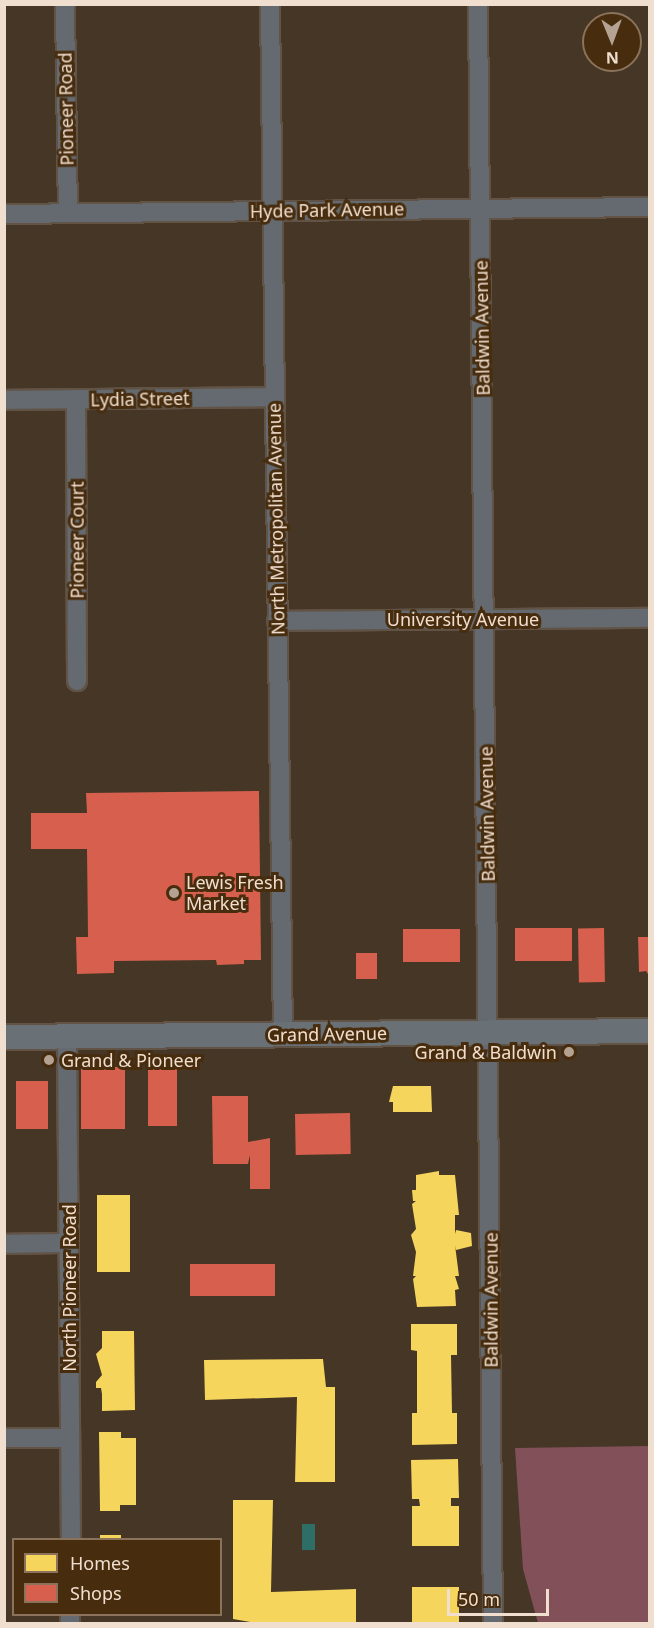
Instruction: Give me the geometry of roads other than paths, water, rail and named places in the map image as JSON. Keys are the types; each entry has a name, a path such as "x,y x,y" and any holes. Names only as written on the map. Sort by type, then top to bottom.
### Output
{"main road":[{"name":"Grand Avenue","path":"4,1037 650,1030"}],"street":[{"name":"Pioneer Road","path":"64,4 68,213"},
{"name":"North Metropolitan Avenue","path":"270,4 283,1034"},
{"name":"Baldwin Avenue","path":"478,4 490,1032 493,1623"},
{"name":"Hyde Park Avenue","path":"4,214 650,207"},
{"name":"Lydia Street","path":"4,400 275,397"},
{"name":"Pioneer Court","path":"76,399 77,681"},
{"name":"University Avenue","path":"277,621 650,618"},
{"name":"North Pioneer Road","path":"67,1036 71,1538"},
{"path":"4,1244 69,1243"},
{"path":"4,1438 70,1438"}],"water":[{"path":"302,1524 315,1524 315,1550 302,1550"}],"place":[{"name":"Lewis Fresh Market","path":"174,893"},
{"name":"Grand & Baldwin","path":"569,1052"},
{"name":"Grand & Pioneer","path":"49,1060"}]}
